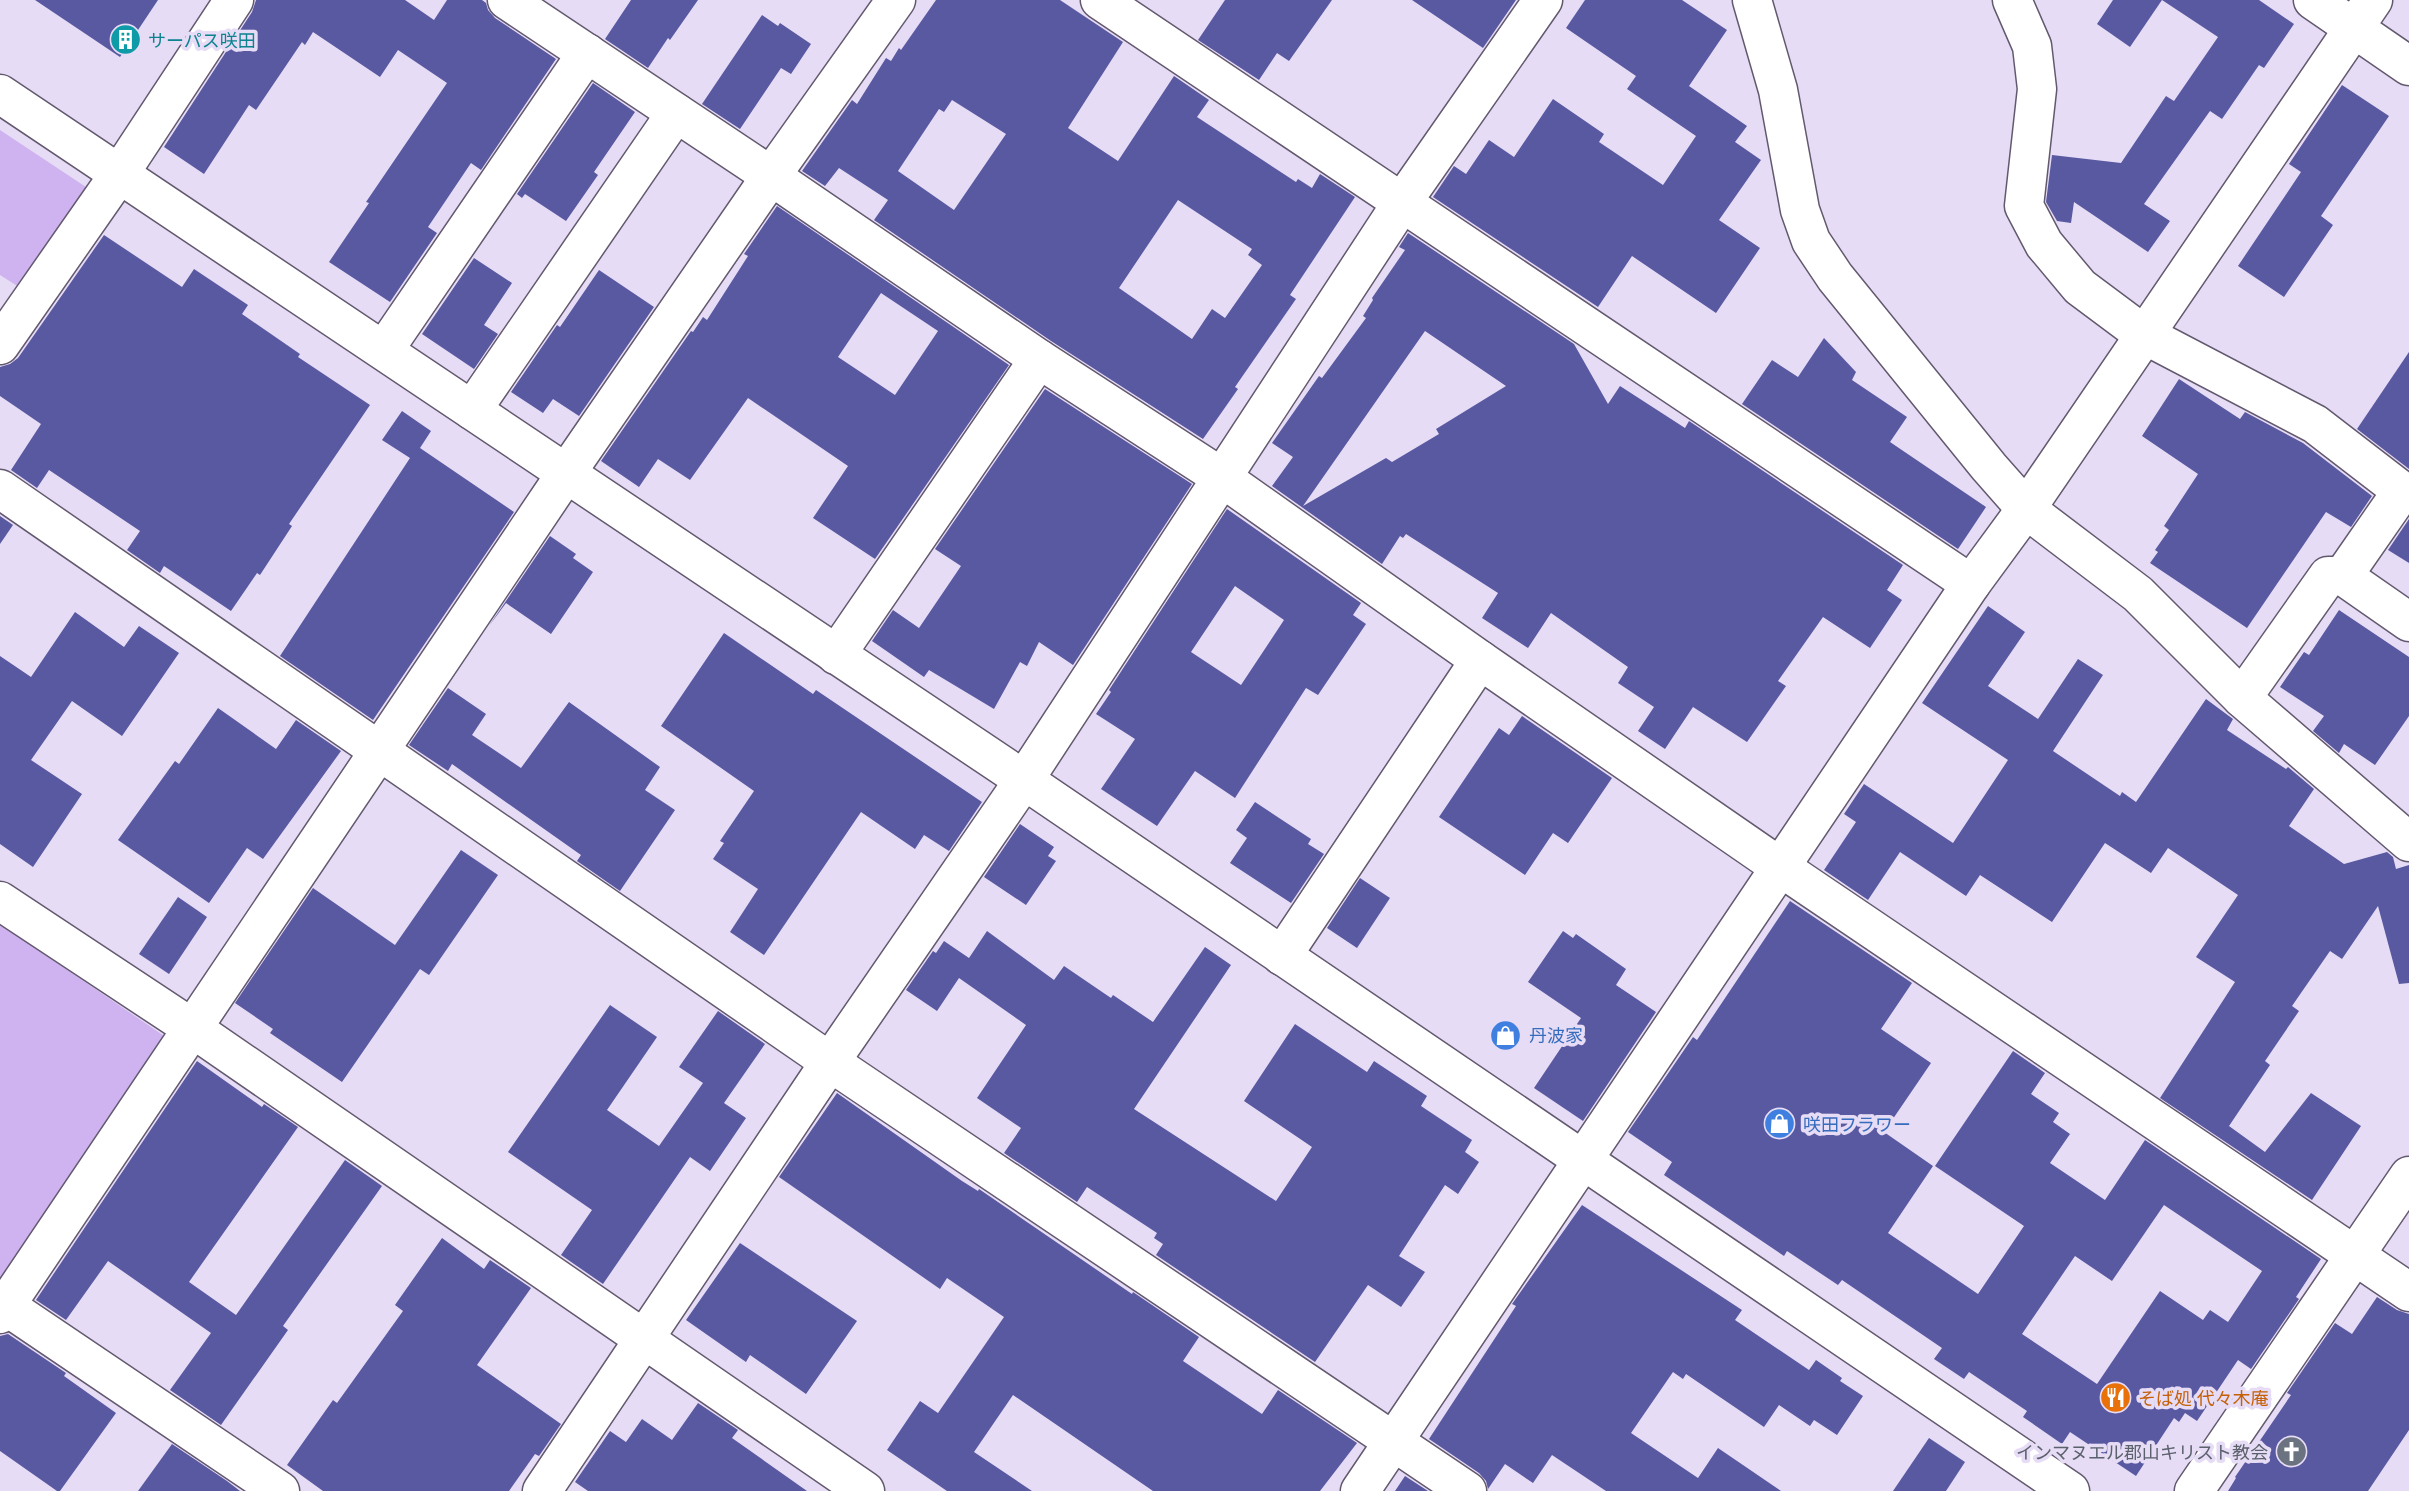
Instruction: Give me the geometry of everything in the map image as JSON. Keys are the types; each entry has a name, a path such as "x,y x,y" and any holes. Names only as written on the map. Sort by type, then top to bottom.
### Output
{"street":[{"path":"0,345 120,173 234,0"},
{"path":"506,0 1039,359 1221,477 1780,867 2409,1292"},
{"path":"280,1491 3,1310 567,472 896,0"},
{"path":"1100,0 1971,584"},
{"path":"542,1491 830,1062 1024,780 1402,201 1543,0"},
{"path":"1752,0 1778,90 1800,210 1811,241 1835,277 2026,509 2138,594 2242,698 2406,831"},
{"path":"2012,0 2032,46 2037,89 2024,206 2044,244 2080,287 2143,334 2315,424 2402,491 2343,576"},
{"path":"2313,0 2363,14 2409,65"},
{"path":"1360,1491 1971,584 2026,509 2363,14"},
{"path":"384,350 587,53"},
{"path":"0,94 1024,780 2070,1491"},
{"path":"472,410 676,113"},
{"path":"836,655 1039,359"},
{"path":"0,489 830,1062 1467,1491"},
{"path":"2242,698 2328,576 2343,576 2409,622"},
{"path":"1282,956 1480,660"},
{"path":"0,901 192,1028 865,1491"},
{"path":"2194,1491 2409,1175"}],"shaded area":[{"path":"0,130 89,189 22,289 0,275"},
{"path":"0,924 173,1042 0,1297"}],"building":[{"name":"サーパス咲田","path":"35,0 158,0 120,57"},
{"path":"256,0 405,0 434,20 447,0 482,0 495,18 556,59 481,170 471,163 428,227 437,233 390,302 329,262 369,203 366,202 447,83 398,50 380,77 313,32 305,45 302,42 256,110 249,105 204,174 164,147 252,12"},
{"path":"631,0 698,0 648,68 605,39"},
{"path":"936,0 1060,0 1123,42 1068,128 1118,161 1174,76 1209,100 1197,117 1296,182 1298,179 1312,188 1320,174 1355,197 1290,295 1296,299 1235,387 1238,389 1203,439 1051,341 874,220 888,200 839,168 825,186 802,171 852,100 857,104 886,58 891,61 899,48 901,50","holes":["952,100 1006,134 954,210 898,171 939,109 944,112","1178,200 1252,249 1248,255 1262,265 1225,318 1212,309 1192,339 1119,288"]},
{"path":"1225,0 1332,0 1289,61 1277,53 1259,80 1198,40"},
{"path":"1412,0 1516,0 1483,48"},
{"path":"1585,0 1682,0 1727,30 1689,86 1747,126 1735,142 1761,160 1719,220 1760,248 1716,313 1632,256 1598,307 1433,197 1454,166 1466,174 1489,140 1514,157 1553,99 1604,134 1599,142 1663,185 1696,136 1627,89 1636,76 1566,28"},
{"path":"2113,0 2162,0 2130,47 2097,24"},
{"path":"2162,0 2259,0 2294,24 2264,68 2259,65 2222,119 2210,111 2144,204 2170,221 2148,252 2074,202 2071,223 2057,221 2046,202 2052,155 2121,163 2166,96 2174,101 2218,37"},
{"path":"762,15 778,26 780,23 811,44 791,74 781,68 740,129 702,104"},
{"path":"593,83 635,112 594,172 598,175 566,221 525,194 522,198 517,194"},
{"path":"2342,85 2389,116 2321,216 2333,225 2284,297 2238,266 2301,172 2289,164"},
{"path":"777,206 1009,365 875,559 813,518 848,466 748,398 690,480 658,459 639,487 601,461 691,331 693,332 703,317 707,320 748,256 744,254","holes":["881,293 938,331 895,395 838,357"]},
{"path":"1408,233 1574,344 1608,404 1620,386 1685,428 1689,421 1903,565 1887,590 1902,600 1870,648 1823,617 1778,681 1786,686 1747,742 1693,707 1665,749 1638,731 1654,707 1618,683 1628,667 1551,613 1528,648 1482,618 1498,593 1406,534 1403,538 1400,536 1382,564 1272,486 1293,457 1272,443 1319,376 1322,378 1366,318 1363,316 1372,298 1405,250 1399,247","holes":["1425,331 1506,386 1436,429 1439,434 1392,462 1386,458 1303,506"]},
{"path":"104,235 182,287 194,269 248,305 242,314 300,354 298,357 370,405 289,524 292,526 260,575 257,573 231,611 164,566 160,573 127,550 140,531 49,470 37,488 11,470 41,424 0,396 0,367 18,358"},
{"path":"474,258 512,283 484,325 498,334 474,369 422,334"},
{"path":"599,270 654,307 579,416 553,399 543,413 511,392"},
{"path":"1824,338 1856,372 1852,380 1907,417 1890,442 1986,507 1958,549 1742,404 1772,360 1798,377"},
{"path":"2409,352 2409,469 2357,429"},
{"path":"2179,379 2240,419 2245,412 2303,443 2372,496 2351,527 2326,512 2247,628 2150,563 2158,552 2155,550 2169,530 2164,526 2198,474 2142,436"},
{"path":"1045,389 1192,484 1073,665 1039,642 1027,666 1020,662 994,709 929,670 924,677 872,641 893,610 919,628 961,566 935,549"},
{"path":"402,411 431,431 420,448 514,512 373,720 280,656 410,458 382,440"},
{"path":"1227,509 1361,603 1353,615 1366,624 1318,695 1306,688 1235,798 1195,771 1157,826 1101,789 1135,739 1096,714 1111,692 1109,690","holes":["1235,586 1284,620 1241,685 1191,652"]},
{"path":"0,516 13,525 0,544"},
{"path":"2409,519 2409,563 2388,550"},
{"path":"550,536 576,554 573,558 593,572 551,634 506,603 489,626"},
{"path":"1988,606 2025,632 1988,686 2038,719 2078,659 2103,675 2053,751 2120,796 2122,792 2136,802 2206,699 2233,719 2227,730 2286,769 2288,767 2314,789 2289,826 2344,864 2387,852 2393,857 2396,869 2409,865 2409,983 2399,984 2378,906 2342,959 2330,951 2292,1006 2299,1011 2265,1061 2270,1065 2229,1126 2265,1152 2311,1093 2361,1126 2312,1200 2160,1098 2235,982 2196,957 2238,895 2168,848 2151,873 2105,843 2052,922 1980,875 1966,896 1900,852 1868,900 1824,870 1856,822 1844,814 1864,784 1953,843 2008,760 1922,703"},
{"path":"2339,610 2409,657 2409,716 2375,765 2344,744 2339,753 2313,731 2324,716 2280,687 2304,652 2309,655"},
{"path":"75,612 124,647 139,626 179,653 122,736 72,701 31,760 82,794 33,867 0,844 0,656 31,677"},
{"path":"724,633 813,694 816,690 982,802 949,851 924,835 915,849 861,812 764,955 730,932 758,889 713,859 724,843 720,841 754,791 661,726"},
{"path":"448,688 486,714 472,735 521,768 569,702 660,767 645,790 675,810 620,891 577,861 581,855 452,764 448,771 409,745"},
{"path":"218,708 276,749 296,720 341,751 263,859 247,848 209,903 118,840 175,761 179,764"},
{"path":"1522,716 1612,778 1568,843 1553,833 1525,875 1439,817 1499,728 1509,735"},
{"path":"1255,802 1311,839 1308,844 1324,854 1291,903 1230,863 1247,838 1236,830"},
{"path":"1020,824 1054,847 1048,856 1056,861 1026,905 984,877"},
{"path":"461,850 498,875 429,975 420,969 342,1082 270,1033 273,1029 235,1003 313,888 395,945"},
{"path":"1360,878 1390,898 1357,948 1327,928"},
{"path":"178,897 207,917 169,974 139,954"},
{"path":"1790,901 1912,983 1881,1029 1931,1063 1884,1132 1933,1166 1888,1233 1978,1294 2024,1226 1935,1166 2013,1051 2045,1073 2031,1094 2059,1113 2053,1122 2070,1134 2050,1163 2105,1200 2145,1140 2321,1259 2296,1297 2299,1299 2251,1369 2238,1360 2197,1421 2185,1413 2179,1422 2174,1418 2136,1476 2070,1432 2062,1444 2023,1417 2027,1411 1969,1372 1964,1379 1934,1359 1942,1348 1842,1280 1838,1285 1787,1251 1784,1256 1664,1175 1672,1162 1628,1132 1693,1037 1697,1040","holes":["2164,1205 2262,1271 2228,1322 2210,1310 2203,1320 2160,1291 2097,1384 2022,1334 2075,1256 2112,1281"]},
{"path":"987,931 1054,980 1064,966 1153,1022 1205,947 1231,965 1134,1109 1276,1201 1312,1147 1244,1101 1295,1024 1367,1072 1374,1061 1427,1096 1421,1106 1472,1140 1465,1152 1479,1162 1458,1194 1445,1185 1399,1256 1425,1272 1401,1307 1368,1285 1315,1362 1156,1255 1163,1244 1154,1238 1157,1233 1087,1187 1077,1202 1004,1153 1021,1128 977,1098 1026,1025 959,978 937,1011 906,990 933,951 936,953 944,941 969,958"},
{"path":"1563,931 1573,938 1576,934 1626,969 1616,985 1656,1012 1583,1121 1534,1088 1581,1018 1528,982"},
{"path":"610,1005 657,1037 607,1110 659,1146 703,1083 679,1067 718,1011 765,1044 724,1103 746,1118 710,1171 690,1157 603,1284 561,1255 592,1210 508,1152"},
{"path":"197,1061 262,1107 264,1104 298,1127 189,1282 236,1315 345,1160 382,1186 283,1326 288,1330 221,1425 170,1390 211,1333 108,1261 66,1320 36,1300"},
{"path":"837,1093 962,1181 978,1191 979,1189 1199,1337 1183,1361 1262,1414 1278,1390 1357,1443 1320,1491 1153,1491 1013,1395 974,1452 1032,1491 947,1491 887,1450 920,1401 938,1413 1004,1317 947,1278 940,1289 779,1177"},
{"path":"1582,1205 1742,1310 1735,1320 1809,1370 1816,1360 1863,1396 1837,1435 1814,1420 1810,1426 1779,1405 1764,1427 1686,1374 1683,1379 1673,1372 1631,1433 1698,1478 1718,1448 1781,1491 1606,1491 1552,1455 1533,1483 1505,1464 1488,1489 1486,1481 1479,1473 1429,1439 1516,1306 1512,1304"},
{"path":"442,1238 484,1269 490,1260 531,1288 477,1365 561,1424 539,1456 535,1454 509,1491 323,1491 287,1465 333,1400 337,1403 403,1311 395,1305"},
{"path":"740,1243 857,1321 806,1394 750,1355 746,1362 686,1320"},
{"path":"2377,1297 2409,1314 2409,1430 2368,1491 2228,1491 2291,1395 2287,1393 2335,1323 2352,1334"},
{"path":"8,1334 66,1373 64,1376 116,1413 60,1491 0,1451 0,1336"},
{"path":"698,1403 738,1430 732,1438 807,1491 588,1491 575,1482 610,1431 626,1442 642,1419 672,1440"},
{"path":"1929,1438 1965,1462 1946,1491 1893,1491"},
{"path":"172,1444 227,1481 240,1491 138,1491"},
{"path":"1405,1476 1428,1491 1395,1491"}],"place":[{"name":"サーパス咲田","path":"125,40"},
{"name":"丹波家","path":"1506,1035"},
{"name":"咲田フラワー","path":"1780,1124"},
{"name":"そば処 代々木庵","path":"2115,1398"},
{"name":"インマヌエル郡山キリスト教会","path":"2291,1452"}]}
